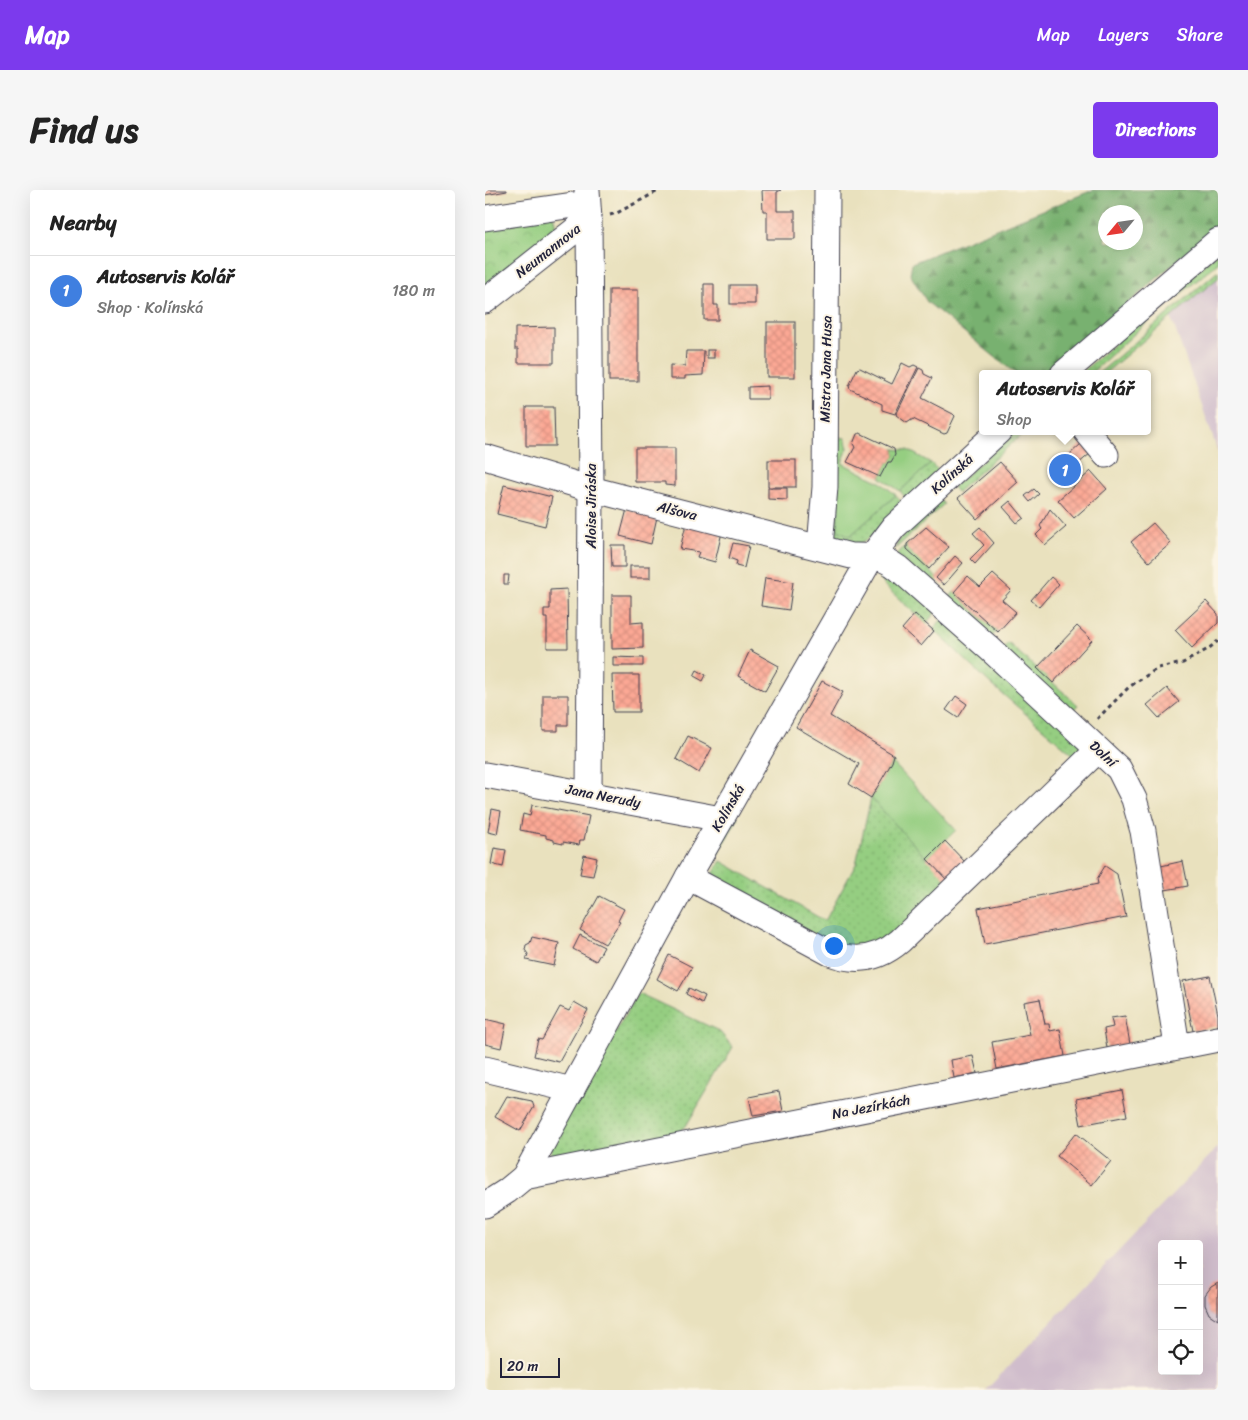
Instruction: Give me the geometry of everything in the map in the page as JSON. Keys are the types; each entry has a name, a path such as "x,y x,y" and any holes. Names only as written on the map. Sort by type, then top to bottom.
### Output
{"street":[{"name":"Mistra Jana Husa","path":"820,547 825,487 827,190"},
{"path":"485,218 588,204"},
{"name":"Neumannova","path":"485,301 588,204"},
{"name":"Aloise Jiráska","path":"588,204 591,489 589,793"},
{"path":"1068,370 1218,241"},
{"name":"Kolínská","path":"485,1205 524,1177 689,877 872,556 894,527 995,435"},
{"path":"1089,435 1106,455"},
{"name":"Alšova","path":"485,457 591,489 851,556 872,556"},
{"name":"Dolní","path":"872,556 883,558 898,568 991,650 1119,769 1134,799 1143,831 1177,1046"},
{"path":"689,877 830,953 848,958 880,955 900,941 1090,742"},
{"name":"Jana Nerudy","path":"485,775 589,793 721,820"},
{"name":"Na Jezírkách","path":"524,1177 1218,1038"},
{"path":"485,1069 571,1090"}],"path":[{"path":"588,204 617,213 660,190"},
{"path":"1090,742 1129,687 1158,668 1183,663 1218,641"}],"shaded area":[{"path":"1218,277 1218,452 1171,317"},
{"path":"1218,1147 1218,1390 986,1390"}],"green space":[{"path":"1093,190 1218,190 1218,225 1052,370 1011,370 927,302 910,274 912,263"},
{"path":"552,214 555,225 553,236 485,288 485,224"},
{"path":"1218,252 1218,263 1154,316 1094,370 1085,370"},
{"path":"1218,271 1218,278 1109,370 1103,370"},
{"path":"838,432 839,455 850,536 896,495 901,502 879,530 863,542 855,545 845,545 833,539 833,433"},
{"path":"1012,435 1021,435 957,492 953,487"},
{"path":"838,437 845,438 848,448 842,463 880,482 896,495 850,536 838,530"},
{"path":"894,449 908,450 931,463 900,491 880,477 888,462 891,462 895,455"},
{"path":"931,463 939,471 907,499 900,491"},
{"path":"939,499 944,504 895,549 899,539"},
{"path":"907,544 907,549 938,580 931,587 896,555"},
{"path":"885,570 937,610 926,624 879,579"},
{"path":"954,592 997,631 988,641 946,602"},
{"path":"945,616 1085,743 1076,757 992,685 933,629"},
{"path":"1008,643 1078,705 1069,714 1000,652"},
{"path":"892,762 956,830 927,859 871,798"},
{"path":"871,798 948,880 901,934 845,952 715,881 713,874 721,861 825,921 856,864"},
{"path":"735,816 738,818 713,863 713,857"},
{"path":"638,993 719,1031 733,1047 686,1126 676,1137 563,1161 551,1155 551,1143"}],"building":[{"path":"485,190 507,190 507,191 485,195"},
{"path":"762,190 781,190 777,192 777,211 795,211 795,239 767,239 767,211 763,211"},
{"path":"704,284 714,284 714,305 718,305 718,320 704,320"},
{"path":"730,285 755,285 755,304 730,304"},
{"path":"609,290 638,290 638,381 609,381"},
{"path":"767,322 795,322 795,377 767,377"},
{"path":"554,327 554,363 518,363 518,349 515,349 515,328"},
{"path":"707,350 714,350 714,358 707,358"},
{"path":"686,351 704,351 703,375 685,376 685,379 670,379 670,365 685,366"},
{"path":"902,363 910,367 914,365 918,367 895,414 882,410 882,404 850,389 849,386 857,369 860,368 892,384"},
{"path":"919,368 923,370 924,374 932,378 922,398 955,416 947,433 944,434 913,419 907,423 896,415"},
{"path":"768,386 768,399 748,399 748,387"},
{"path":"526,407 554,407 555,446 526,446"},
{"path":"860,433 894,449 895,455 891,462 888,462 880,477 847,462 855,447 853,444 857,434"},
{"path":"1082,443 1091,453 1078,464 1069,455"},
{"path":"635,448 675,448 675,486 665,485 665,482 635,482"},
{"path":"768,460 796,460 796,487 768,487"},
{"path":"1000,462 1018,482 977,519 958,498"},
{"path":"1091,471 1107,489 1074,518 1058,500"},
{"path":"504,485 552,497 545,526 497,514"},
{"path":"768,488 787,488 787,500 768,499"},
{"path":"1034,489 1039,494 1030,502 1025,496"},
{"path":"1010,501 1024,518 1017,523 1003,507"},
{"path":"627,509 657,517 651,544 620,536"},
{"path":"1050,509 1066,527 1045,545 1036,535 1042,529 1040,526"},
{"path":"1153,523 1171,543 1149,562 1131,542"},
{"path":"686,524 722,532 715,562 697,557 699,552 680,549"},
{"path":"926,527 949,547 929,569 907,549 907,544"},
{"path":"980,527 994,543 975,564 970,559 984,545 973,533"},
{"path":"733,543 749,546 744,568 736,566 737,561 729,558"},
{"path":"611,545 625,545 625,567 612,567"},
{"path":"955,556 963,563 944,585 936,578"},
{"path":"630,566 650,566 650,578 630,578"},
{"path":"993,574 1011,590 1002,600 1016,612 998,632 954,592 968,576 980,587"},
{"path":"504,575 509,575 508,584 504,584"},
{"path":"1051,577 1059,584 1039,607 1031,600"},
{"path":"765,578 793,582 789,610 761,606"},
{"path":"567,589 568,648 547,648 547,618 544,618 544,609 550,609 550,590"},
{"path":"612,595 631,595 631,623 643,622 643,648 612,649"},
{"path":"1206,601 1218,614 1218,623 1192,648 1175,630"},
{"path":"915,614 934,631 921,646 902,629"},
{"path":"1077,626 1092,640 1053,683 1037,668"},
{"path":"750,650 779,666 765,691 738,676"},
{"path":"613,657 643,658 643,666 613,666"},
{"path":"697,670 706,675 703,681 694,676"},
{"path":"612,675 639,675 639,712 613,712"},
{"path":"822,681 843,692 830,716 894,755 892,762 871,798 849,784 859,764 796,727"},
{"path":"1167,688 1179,702 1159,718 1147,705"},
{"path":"543,695 568,695 568,725 558,725 558,731 543,731"},
{"path":"956,696 967,704 958,718 946,710"},
{"path":"688,736 712,748 699,773 676,759"},
{"path":"532,805 589,816 584,840 580,840 579,845 563,842 563,844 546,838 546,835 520,830 523,814 530,816"},
{"path":"492,809 501,811 497,834 488,832"},
{"path":"945,841 966,863 948,881 927,859"},
{"path":"494,848 506,850 503,867 491,864"},
{"path":"584,855 597,858 593,876 580,874"},
{"path":"1183,861 1188,886 1165,890 1161,866"},
{"path":"1105,866 1117,874 1126,917 985,944 978,908 1098,884 1097,879"},
{"path":"599,896 624,909 618,921 620,922 605,944 580,930"},
{"path":"580,935 604,947 596,961 573,949"},
{"path":"532,937 559,943 554,966 526,960 528,954 525,950 526,945 530,943"},
{"path":"669,955 692,967 678,991 657,979"},
{"path":"1210,976 1218,1015 1218,1026 1193,1031 1183,981"},
{"path":"689,988 705,996 702,1003 686,994"},
{"path":"1040,999 1045,1024 1049,1024 1050,1031 1060,1029 1065,1056 997,1069 992,1042 1030,1035 1024,1002"},
{"path":"574,1002 588,1010 559,1062 534,1056 538,1039 542,1040 560,1007 569,1011"},
{"path":"1125,1016 1130,1044 1107,1048 1104,1029 1113,1027 1111,1018"},
{"path":"485,1019 506,1024 501,1048 485,1044"},
{"path":"973,1056 977,1073 954,1078 951,1060"},
{"path":"1122,1090 1127,1116 1081,1125 1076,1099"},
{"path":"779,1091 783,1111 753,1116 749,1097"},
{"path":"507,1096 532,1101 534,1107 520,1131 495,1117"},
{"path":"1076,1133 1111,1161 1092,1185 1057,1156"},
{"path":"1218,1283 1218,1320 1209,1314 1205,1305 1205,1295 1211,1287"}],"place":[{"name":"Autoservis Kolář","path":"1065,470"}]}
